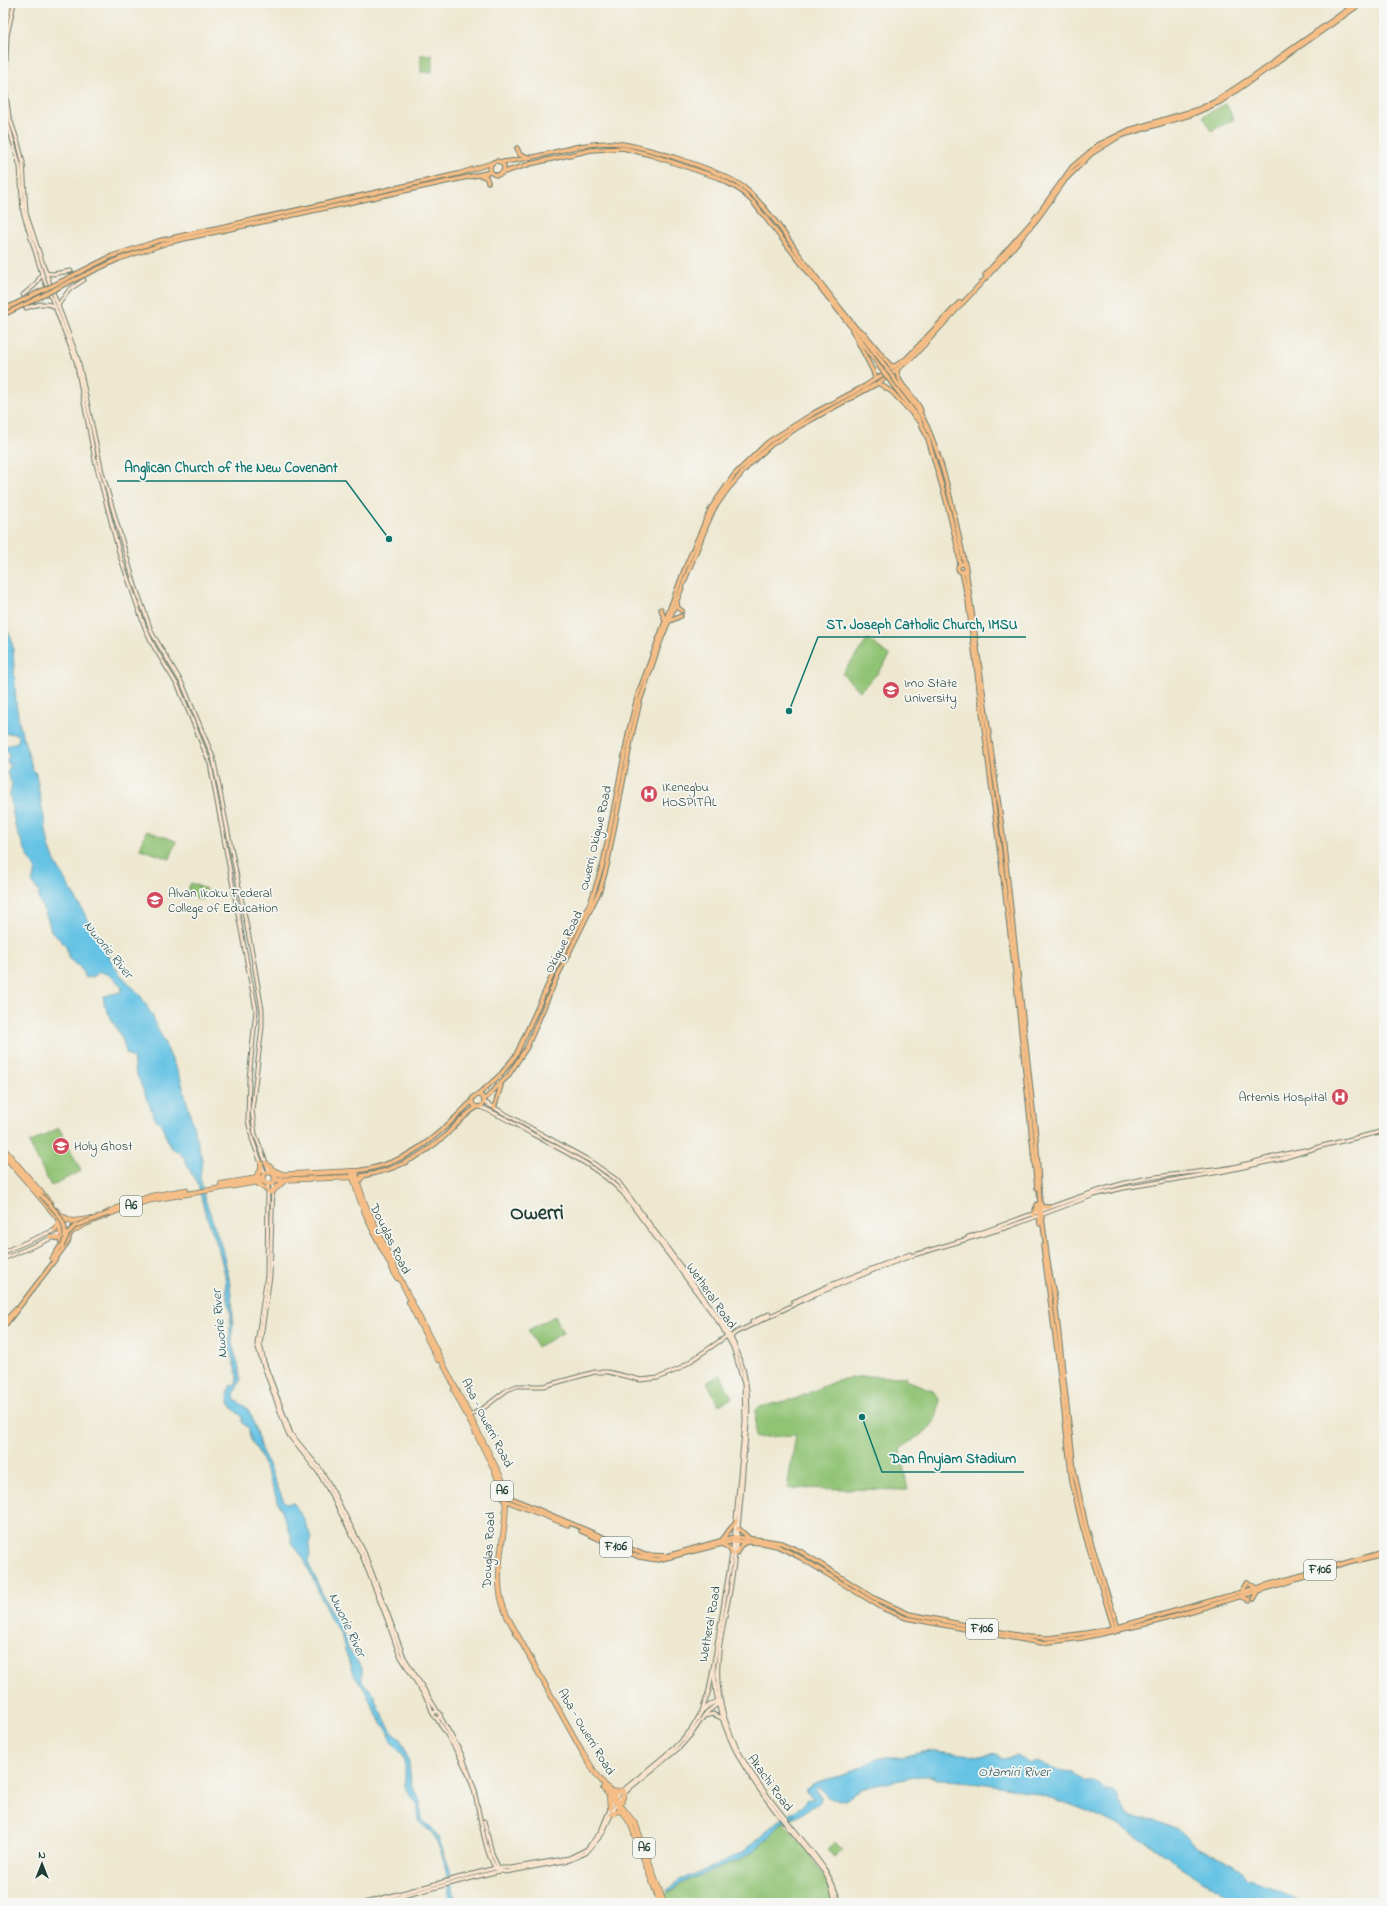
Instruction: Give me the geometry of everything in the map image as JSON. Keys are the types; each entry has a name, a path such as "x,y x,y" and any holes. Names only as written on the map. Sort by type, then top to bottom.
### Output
{"highway":[{"path":"3,1148 67,1220 61,1226"},
{"path":"3,1154 57,1218 60,1223 55,1230"},
{"path":"264,1163 285,1177 271,1192 255,1180 264,1163"},
{"name":"A6","path":"304,1177 354,1171 356,1183"},
{"path":"347,1178 356,1183 363,1176"},
{"name":"A6","path":"62,1234 72,1233 83,1225 138,1203 192,1191 269,1178 355,1177"},
{"name":"Douglas Road","path":"356,1183 365,1215 493,1464 499,1480 504,1498 497,1575 498,1594 502,1610 515,1638 590,1771 617,1801"},
{"name":"A6","path":"67,1220 83,1221 94,1218 150,1196 192,1191"},
{"path":"57,1218 61,1226 62,1234"},
{"path":"72,1233 73,1221"},
{"path":"610,1808 609,1792 624,1792"},
{"path":"617,1801 624,1792"},
{"name":"A6","path":"617,1801 634,1832 660,1903"},
{"name":"A6","path":"617,1801 636,1825 664,1903"},
{"path":"612,1814 617,1811 623,1812"}],"main road":[{"path":"3,61 5,30 10,3"},
{"path":"14,3 8,30 5,87 8,110 23,162 26,213 44,273"},
{"path":"815,415 878,383 922,349 1036,217 1072,168 1098,145 1129,130 1192,111 1214,102 1357,3"},
{"path":"981,281 1038,218 1066,179 1091,154 1124,134 1193,114 1220,102 1362,3"},
{"path":"3,93 6,117 20,167 23,212 76,362 99,478 129,584 152,642 179,688 208,758 249,962 256,1010 248,1112 252,1139 264,1163"},
{"path":"3,315 112,256 158,241 438,178 496,161 500,162 534,157 585,146 610,143 631,145 708,172 731,184 747,195 797,254 856,328 881,365"},
{"path":"585,146 586,151"},
{"path":"517,148 520,155 534,157"},
{"path":"60,284 118,259 170,242 475,175 491,172 495,175 530,164 603,148 623,148 708,172"},
{"path":"500,162 504,166 502,173"},
{"path":"491,172 490,167 492,163"},
{"path":"475,175 486,177 488,182"},
{"path":"44,273 71,271"},
{"path":"23,295 35,285 44,273"},
{"path":"56,306 70,289 84,280"},
{"path":"3,310 40,294"},
{"path":"831,298 851,327 895,384 921,423 928,439 946,500 958,549 960,565 958,568 962,572 969,608 998,813"},
{"path":"26,308 42,303 49,303 56,306 81,370 103,477 146,619 157,641 184,685 212,757 253,957 262,1010 262,1028 252,1110 255,1134 269,1178 271,1192 270,1276 260,1344 264,1362 291,1434 320,1469 328,1482 364,1552 404,1657 457,1746 474,1785 492,1853 498,1869"},
{"path":"851,327 855,339 873,372 875,380"},
{"path":"856,328 864,332 890,365 896,368"},
{"path":"815,415 896,368"},
{"path":"896,368 898,378 919,405 940,463 966,565 998,813 1036,1137 1040,1213 1076,1481 1095,1557 1117,1629"},
{"path":"878,383 892,392 921,423"},
{"path":"895,384 922,416"},
{"name":"Okigwe Road","path":"484,1101 502,1083 527,1047 557,977 603,880 622,775 646,682 714,509 728,489 750,464 771,445 815,415"},
{"name":"Owerri, Okigwe Road","path":"622,775 636,700 664,621 702,526 711,508 725,486 768,442 815,415"},
{"path":"94,457 98,456"},
{"path":"99,478 103,477"},
{"path":"109,514 113,513"},
{"path":"960,565 966,565"},
{"path":"962,572 966,570"},
{"path":"668,623 681,613 677,606 677,600"},
{"path":"664,621 665,616 663,608 672,601"},
{"path":"152,642 157,641"},
{"path":"354,1171 391,1163 421,1148 454,1120 471,1102 473,1096 478,1094 502,1074 516,1055 558,963 584,921"},
{"path":"494,1108 502,1083"},
{"path":"355,1177 392,1169 414,1159 434,1145 479,1107 484,1101 482,1096 478,1094"},
{"name":"Wetheral Road","path":"484,1101 590,1161 617,1180 729,1332 729,1337 737,1359 744,1394 745,1421 736,1521 736,1539"},
{"path":"471,1102 473,1105 479,1107"},
{"name":"Wetheral Road","path":"479,1107 500,1116 593,1168 616,1186 623,1193 729,1337 744,1372 748,1404 738,1528 718,1659 718,1702 706,1713 673,1754 624,1792 617,1801"},
{"path":"468,1417 485,1407 507,1390 517,1386 544,1386 596,1372 608,1372 641,1380 658,1378 679,1369 735,1333 832,1286 914,1255 1011,1226 1040,1213 1094,1196 1124,1188 1276,1158 1384,1131"},
{"path":"729,1332 739,1329 817,1290 861,1272 906,1256 1011,1224 1033,1214 1040,1213 1049,1207 1115,1186 1146,1178 1197,1174"},
{"path":"26,1181 32,1184 42,1195 64,1223 65,1233 62,1245 44,1272"},
{"path":"271,1192 268,1275 257,1344 262,1361 288,1434 319,1473 333,1498 361,1553 399,1654 428,1701 434,1718 437,1718 451,1740 471,1782 488,1850 498,1869"},
{"path":"1039,1203 1043,1206 1049,1207"},
{"path":"1033,1214 1039,1203"},
{"path":"52,1259 58,1252 68,1233 75,1226 110,1213 124,1205"},
{"path":"3,1252 61,1226"},
{"path":"3,1324 68,1242 72,1233"},
{"path":"3,1259 51,1237 62,1234 62,1245"},
{"path":"51,1237 60,1239 62,1245"},
{"path":"3,1328 10,1316"},
{"name":"F106","path":"504,1498 644,1558 662,1560 736,1539 763,1543 789,1551 884,1609 918,1622 1041,1643 1117,1629 1384,1553"},
{"path":"736,1521 722,1542 734,1554 741,1545 749,1540 738,1528"},
{"name":"Wetheral Road","path":"692,1731 702,1711 709,1690 734,1554"},
{"path":"1247,1582 1257,1590 1252,1600 1240,1595 1247,1582"},
{"name":"Akachi Road","path":"714,1663 721,1718 731,1743 751,1779 780,1813"},
{"name":"Wetheral Road","path":"702,1711 718,1702"},
{"name":"Akachi Road","path":"718,1702 728,1730 738,1751 760,1786 825,1873 830,1883 836,1903"},
{"path":"433,1714 436,1712 439,1714"},
{"path":"437,1718 439,1714"},
{"path":"702,1719 708,1714 716,1715 721,1718"},
{"path":"498,1869 512,1871 570,1860 582,1856 598,1841 617,1801"},
{"path":"376,1903 498,1869 511,1868 574,1856 583,1852 598,1836 610,1808 617,1801"},
{"name":"Akachi Road","path":"787,1823 829,1874 839,1903"},
{"path":"364,1903 443,1884"}],"green space":[{"path":"421,55 432,55 432,72 421,72"},
{"path":"1226,104 1234,119 1211,131 1203,116"},
{"path":"868,639 890,656 877,674 860,691 842,674"},
{"path":"146,831 176,841 170,859 140,849"},
{"path":"191,883 206,889 202,900 186,893"},
{"path":"59,1128 81,1171 51,1186 29,1143"},
{"path":"555,1316 563,1333 537,1347 528,1330"},
{"path":"721,1375 732,1398 719,1405 707,1382"},
{"path":"866,1376 907,1377 906,1380 932,1390 939,1398 938,1409 933,1423 923,1433 900,1449 908,1490 787,1488 796,1435 755,1438 756,1410 759,1407 795,1399 838,1380"},
{"path":"783,1821 806,1849 820,1870 830,1891 832,1903 665,1903 662,1896 688,1880 739,1860 762,1844"},
{"path":"835,1842 842,1850 834,1857 827,1849"}],"water":[{"path":"3,623 11,637 13,648 16,703 20,727 33,770 36,774 49,846 56,864 118,972 140,995 152,1015 181,1080 202,1159 200,1177 204,1196 222,1248 229,1278 233,1310 232,1344 239,1368 240,1380 234,1394 235,1400 247,1408 252,1417 261,1449 283,1499 286,1503 293,1502 304,1519 311,1537 308,1562 332,1615 341,1626 348,1648 362,1668 362,1682 373,1692 379,1709 392,1732 400,1739 404,1746 409,1763 411,1785 421,1803 421,1820 432,1828 438,1837 450,1870 454,1903 449,1903 448,1900 449,1887 443,1857 433,1834 418,1821 418,1805 408,1793 405,1786 405,1762 403,1755 390,1740 389,1733 376,1714 366,1692 354,1674 341,1634 330,1618 303,1557 291,1543 291,1535 260,1455 251,1440 249,1429 243,1423 241,1416 229,1402 228,1395 230,1386 236,1384 237,1376 229,1346 231,1313 226,1291 225,1274 218,1247 205,1212 197,1181 192,1175 185,1159 179,1152 170,1147 161,1123 157,1121 154,1116 135,1070 133,1058 126,1053 123,1041 104,1004 104,996 121,992 122,988 112,977 103,973 99,972 93,977 86,978 80,967 69,959 66,946 51,931 39,899 39,892 32,882 36,870 27,854 15,826 10,795 12,784 7,773 10,766 7,761 9,755 6,746 17,742 19,739 17,734 3,733"},
{"name":"Otamiri River","path":"936,1751 981,1756 996,1754 1003,1758 1017,1755 1030,1763 1036,1762 1063,1771 1072,1772 1085,1782 1096,1782 1104,1790 1114,1791 1118,1796 1126,1814 1132,1818 1156,1820 1174,1827 1182,1832 1195,1846 1241,1869 1247,1878 1280,1890 1303,1903 1241,1903 1231,1899 1216,1888 1191,1874 1136,1836 1091,1813 1041,1795 989,1784 938,1780 932,1776 920,1776 867,1787 845,1800 829,1798 820,1787 816,1789 821,1797 820,1802 788,1822 795,1814 780,1824 755,1850 739,1860 688,1880 667,1892 666,1889 680,1880 724,1862 746,1850 774,1824 802,1806 808,1799 814,1798 805,1791 817,1782 844,1775 881,1757 901,1757 923,1752"}],"place":[{"name":"Anglican Church of the New Covenant","path":"389,539"},
{"name":"Imo State University","path":"891,690"},
{"name":"ST. Joseph Catholic Church, IMSU","path":"789,711"},
{"name":"IKenegbu HOSPITAL","path":"649,794"},
{"name":"Alvan Ikoku Federal College of Education","path":"155,900"},
{"name":"Artemis Hospital","path":"1340,1097"},
{"name":"Holy Ghost","path":"61,1146"},
{"name":"Dan Anyiam Stadium","path":"862,1417"}],"district":[{"name":"Owerri","path":"537,1214"}],"water label":[{"name":"Nworie River","path":"108,950"},
{"name":"Nworie River","path":"220,1324"},
{"name":"Nworie River","path":"347,1625"}]}
